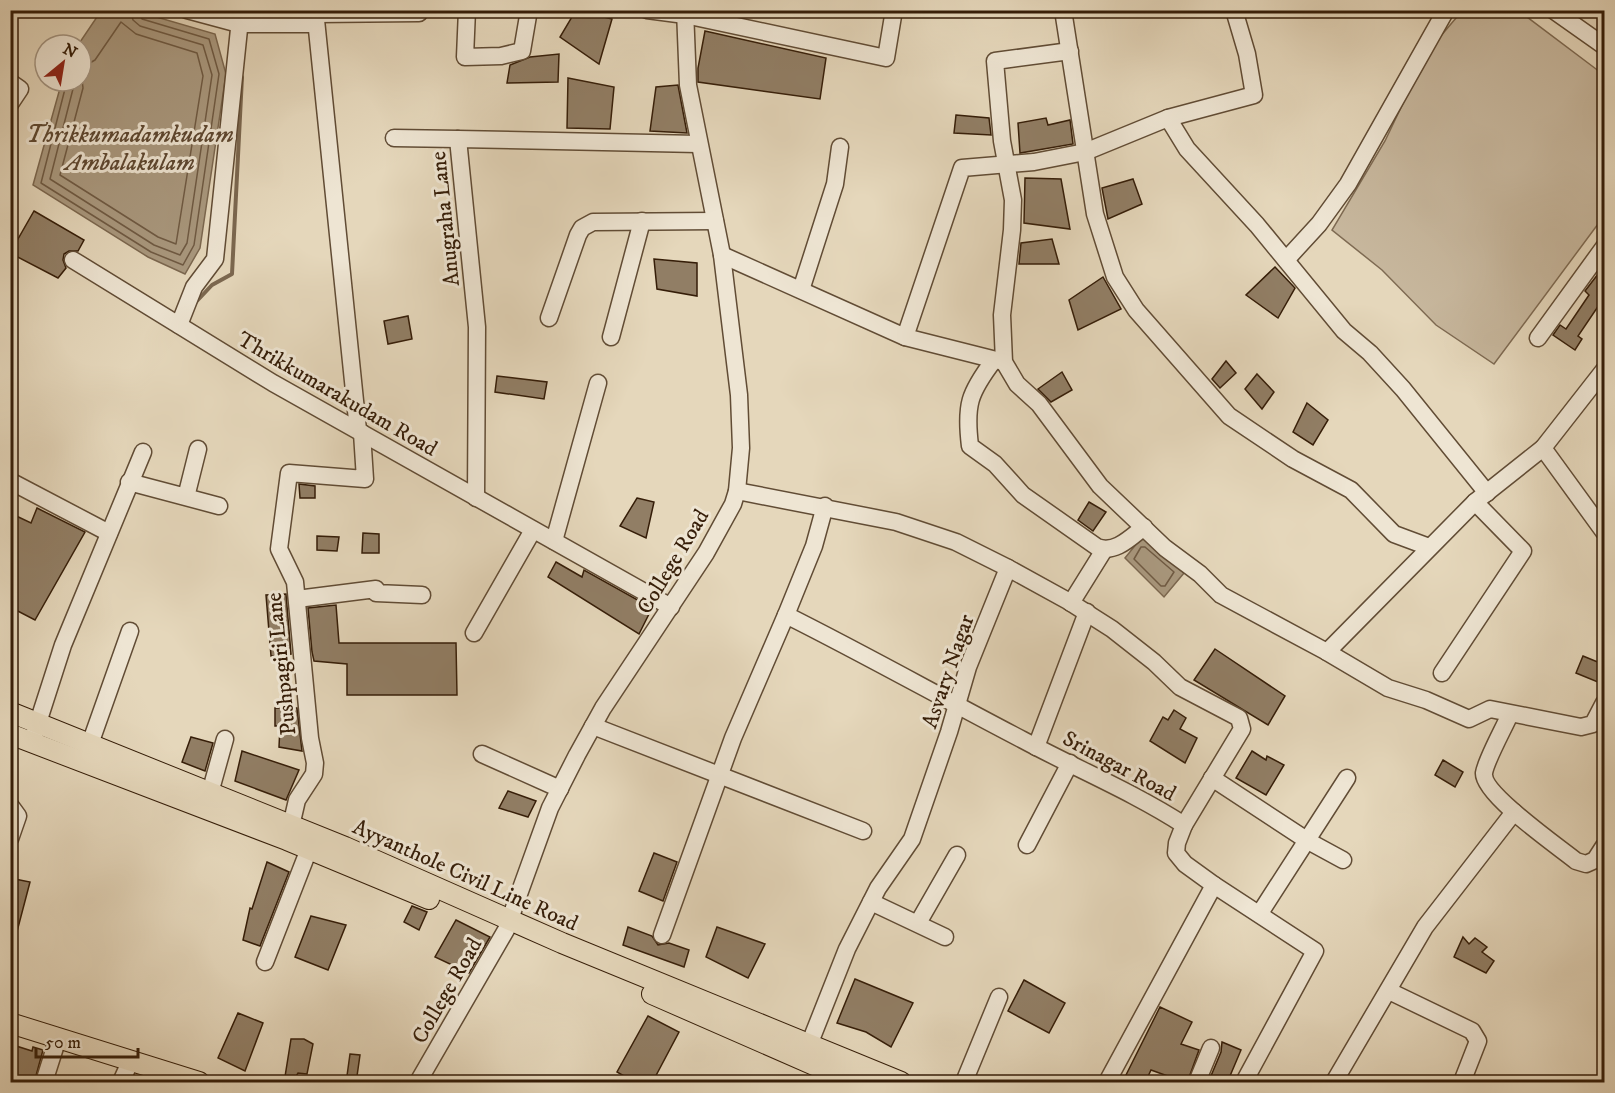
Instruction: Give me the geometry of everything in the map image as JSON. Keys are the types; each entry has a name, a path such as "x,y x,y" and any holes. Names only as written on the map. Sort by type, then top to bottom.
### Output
{"main road":[{"name":"Ayyanthole Civil Line Road","path":"10,712 90,744 215,801 309,849 508,925 901,1083"},
{"name":"Ayyanthole Civil Line Road","path":"10,734 291,826 508,925"},
{"path":"508,925 853,1083"},
{"path":"10,1023 188,1081"}],"street":[{"path":"187,10 240,17 419,13"},
{"path":"466,10 465,57 501,56 522,51 529,10"},
{"path":"647,10 685,13 826,47 886,58 894,10"},
{"path":"1063,10 1095,214 1115,277 1136,310 1191,376 1229,416 1293,459 1351,490 1394,534 1429,548"},
{"path":"905,337 959,172 966,167 1034,162 1085,152 1168,118 1254,95 1247,54 1234,10"},
{"path":"1287,260 1319,224 1348,184 1446,10"},
{"path":"1553,10 1605,46"},
{"name":"College Road","path":"418,1083 508,925 547,818 593,726 706,553 733,504 737,491 741,448 740,395 722,255 688,85 685,13"},
{"path":"316,16 360,432"},
{"path":"179,326 194,287 215,259 240,17"},
{"path":"1070,51 995,61 1006,164 1013,200 1012,230 1005,274 999,361 980,378 967,412 969,446 995,464 1028,500 1104,550"},
{"path":"10,82 20,89 10,104"},
{"path":"1168,118 1187,149 1287,260 1344,331 1370,353 1403,389 1523,551 1442,673"},
{"path":"394,138 458,139"},
{"name":"Anugraha Lane","path":"476,498 477,327 458,139 698,144"},
{"path":"801,290 835,184 840,147"},
{"path":"549,318 582,228 593,222 715,221"},
{"path":"611,337 642,222"},
{"path":"1538,338 1605,247"},
{"path":"722,255 905,337 999,361 1017,384 1039,404 1100,486 1221,595 1388,688 1426,700 1469,718 1490,709 1581,727 1593,724 1605,703"},
{"name":"Thrikkumarakudam Road","path":"72,260 179,326 360,432 671,607"},
{"path":"1327,652 1481,497 1543,448 1605,370"},
{"path":"554,541 598,383"},
{"name":"Pushpagiri Lane","path":"291,826 294,806 311,782 315,763 310,738 295,582 279,549 289,472 365,479 360,432"},
{"path":"1543,448 1605,532"},
{"path":"129,482 186,497 198,449"},
{"path":"32,742 63,645 142,452"},
{"path":"10,481 109,533"},
{"path":"129,482 219,506"},
{"path":"737,491 825,506 904,525 956,542 1087,612 1154,662 1180,687 1239,718 1242,729 1184,825"},
{"path":"662,935 721,777 733,738 814,546 825,506"},
{"path":"1071,603 1104,550 1119,546 1144,527"},
{"path":"474,633 533,530"},
{"name":"Asvary Nagar","path":"808,1045 847,949 871,902 912,839 958,705 968,668 1008,568"},
{"path":"297,599 376,589 376,593 422,595"},
{"path":"1036,747 1087,612"},
{"name":"Srinagar Road","path":"786,615 1036,747 1151,804 1184,825 1176,853 1185,864 1214,885"},
{"path":"90,744 130,631"},
{"path":"1510,714 1484,774 1488,787 1514,812 1576,861 1586,864 1595,860 1605,846"},
{"path":"593,726 863,831"},
{"path":"215,801 225,739"},
{"path":"482,754 560,789"},
{"path":"1027,845 1070,763"},
{"path":"1212,778 1308,841 1343,860"},
{"path":"1260,913 1347,778"},
{"path":"10,805 18,816 10,839"},
{"path":"1334,1083 1425,927 1514,812"},
{"path":"265,962 309,849"},
{"path":"918,923 957,855"},
{"path":"1107,1083 1214,885 1316,951 1244,1083"},
{"path":"871,902 945,937"},
{"path":"1389,991 1472,1031 1478,1041 1462,1083"},
{"path":"964,1083 999,997"},
{"path":"44,1083 58,1038"},
{"path":"1197,1083 1211,1048"},
{"path":"121,1083 130,1062"}],"path":[{"path":"10,564 17,552"}],"shaded area":[{"path":"1462,11 1519,11 1604,75 1604,216 1494,364 1436,325 1382,270 1332,230 1385,141 1428,51"}],"water":[{"name":"Thrikkumadamkudam Ambalakulam","path":"101,11 136,11 215,34 226,74 200,248 185,274 148,257 33,185 59,93 93,93 93,33 86,33"},
{"path":"1142,537 1184,573 1164,597 1125,558"}],"building":[{"path":"576,10 612,19 599,64 560,37"},
{"path":"705,31 826,58 820,99 698,82 698,68"},
{"path":"559,54 558,82 507,83 510,65 530,57"},
{"path":"568,78 614,87 610,129 567,128"},
{"path":"678,85 687,133 650,131 656,87"},
{"path":"956,115 989,118 991,135 954,133"},
{"path":"1046,118 1048,125 1070,120 1073,144 1020,153 1018,123"},
{"path":"1025,178 1061,179 1070,229 1024,223"},
{"path":"1133,179 1142,204 1108,219 1102,188"},
{"path":"34,211 84,240 78,251 69,251 64,254 63,260 66,268 58,278 10,253"},
{"path":"1052,239 1059,264 1019,264 1021,243"},
{"path":"654,259 697,263 697,296 657,289"},
{"path":"1605,265 1605,304 1601,302 1578,336 1582,339 1575,350 1553,335 1560,325 1566,329 1589,295 1585,291"},
{"path":"1275,267 1295,288 1278,318 1246,295"},
{"path":"1103,277 1121,309 1078,330 1069,300"},
{"path":"408,316 412,339 388,344 384,321"},
{"path":"1226,361 1236,373 1220,388 1212,379"},
{"path":"1062,372 1072,390 1051,402 1038,389"},
{"path":"1257,374 1274,392 1262,409 1245,389"},
{"path":"497,376 547,382 544,399 495,392"},
{"path":"1307,403 1328,420 1313,445 1293,432"},
{"path":"299,484 315,486 315,498 300,498"},
{"path":"637,498 654,502 646,538 620,526"},
{"path":"1089,502 1106,512 1093,531 1078,520"},
{"path":"37,508 85,532 35,620 10,607 10,513 31,523"},
{"path":"363,533 379,534 379,553 362,553"},
{"path":"317,536 339,537 337,551 317,550"},
{"path":"556,562 582,577 584,570 652,608 639,634 548,577"},
{"path":"286,594 291,654 271,656 266,595"},
{"path":"336,605 339,643 456,643 457,695 347,695 347,664 314,661 312,652 308,608"},
{"path":"1215,649 1285,696 1268,725 1194,680"},
{"path":"1583,656 1605,665 1605,685 1576,673"},
{"path":"275,708 297,708 302,751 279,747 280,726 275,726"},
{"path":"1174,710 1186,718 1180,729 1197,738 1185,763 1150,741 1163,717 1168,720"},
{"path":"191,737 213,743 205,771 182,762"},
{"path":"242,751 299,770 286,800 235,781"},
{"path":"1252,751 1266,760 1267,756 1284,765 1266,795 1236,778"},
{"path":"1443,760 1463,772 1455,787 1435,775"},
{"path":"508,791 536,801 528,817 499,808"},
{"path":"654,853 677,862 663,901 639,891"},
{"path":"267,862 289,872 260,946 243,940 250,908 252,909"},
{"path":"10,878 30,882 14,943 10,943"},
{"path":"412,906 427,912 419,930 404,922"},
{"path":"311,916 346,925 328,970 295,957"},
{"path":"456,920 490,937 469,973 435,957"},
{"path":"628,927 652,936 658,945 669,943 689,950 684,967 623,945"},
{"path":"717,927 765,944 748,978 706,957"},
{"path":"1463,937 1469,944 1475,938 1487,947 1482,952 1494,961 1486,973 1454,957"},
{"path":"855,979 913,1003 891,1047 866,1032 837,1023"},
{"path":"1024,980 1065,1003 1049,1033 1008,1011"},
{"path":"1160,1007 1192,1022 1181,1044 1199,1050 1187,1083 1151,1070 1145,1083 1122,1083"},
{"path":"238,1013 263,1023 245,1071 218,1058"},
{"path":"648,1016 679,1032 652,1083 636,1083 617,1072"},
{"path":"291,1039 304,1039 313,1044 307,1074 298,1073 292,1083 284,1083"},
{"path":"1222,1042 1241,1050 1227,1083 1208,1083 1221,1052"},
{"path":"10,1044 32,1051 33,1047 43,1050 34,1083 10,1075"},
{"path":"350,1054 360,1055 356,1083 346,1083"}],"waterway":[{"path":"195,303 212,285 232,274 242,77"}]}
